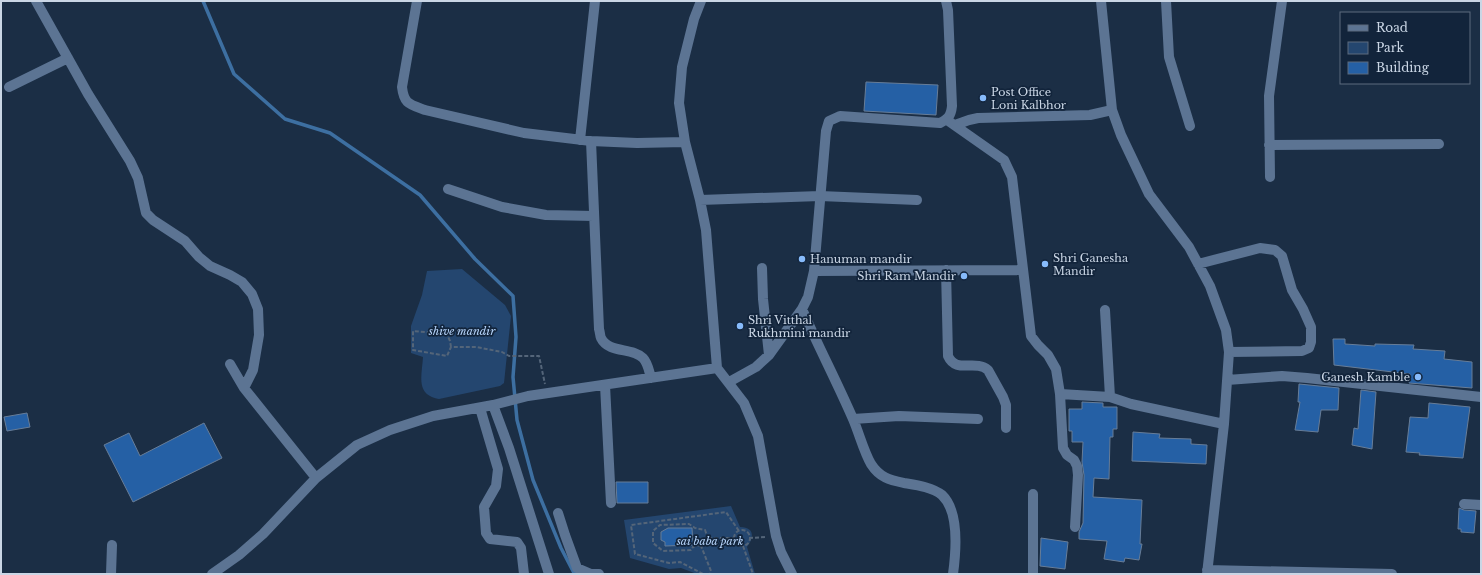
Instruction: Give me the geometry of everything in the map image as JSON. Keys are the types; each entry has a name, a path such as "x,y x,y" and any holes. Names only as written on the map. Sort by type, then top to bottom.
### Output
{"street":[{"path":"36,1 68,58 130,161 138,178 146,213 153,220 185,240 199,257 210,266 242,282 252,294 258,309 259,335 257,355 253,370 244,388"},
{"path":"417,1 402,87 404,98 410,104 425,110 524,133 590,141 637,143 685,142"},
{"path":"580,140 595,1"},
{"path":"701,1 694,19 682,67 679,104 685,142 706,230 717,368 744,402 758,436 776,536 781,552 792,574"},
{"path":"946,1 948,10 952,106 951,122"},
{"path":"1100,1 1112,110 1121,135 1149,194 1189,247 1210,286 1226,330 1229,352 1224,424 1207,572 1392,574"},
{"path":"1166,1 1169,57 1190,126"},
{"path":"1270,177 1269,89 1282,1"},
{"path":"8,87 68,58"},
{"path":"729,382 756,368 769,355 808,297 814,271 826,131 829,121 840,116 940,123 978,118 1090,115 1112,110"},
{"path":"951,122 1004,160 1012,176 1031,336 1048,355 1056,368 1060,394 1063,448 1067,455 1074,460 1077,466 1078,475 1075,527"},
{"path":"590,141 599,329 601,339 609,346 637,353 648,365 651,378"},
{"path":"1269,145 1439,144"},
{"path":"448,189 502,207 517,210 546,215 594,216"},
{"path":"700,200 820,196 917,200"},
{"path":"1198,264 1260,248 1275,250 1282,256 1292,290 1312,327 1312,342 1309,348 1302,351 1229,352"},
{"path":"762,268 763,300 769,355"},
{"path":"946,270 948,356 951,362 955,365 978,365 984,366 988,370 1004,401 1006,428"},
{"path":"814,271 1023,270"},
{"path":"802,308 853,419 871,464 888,480 921,486 941,494 947,501 951,509 955,530 953,574"},
{"path":"1104,310 1110,397"},
{"path":"230,364 244,388 316,478"},
{"path":"212,574 239,555 263,534 316,478 357,445 390,430 433,416 480,408 528,396 717,368"},
{"path":"1227,380 1282,376 1481,397"},
{"path":"604,385 611,503"},
{"path":"1060,394 1110,397 1131,404 1224,424"},
{"path":"493,405 509,448 549,574"},
{"path":"480,408 498,469 496,486 484,507 486,532 490,539 495,541 517,542 521,548 524,574"},
{"path":"853,419 899,416 978,419"},
{"path":"1033,574 1034,494"},
{"path":"1464,504 1481,505"},
{"path":"558,513 577,568 592,574 599,574"},
{"path":"111,574 112,545"}],"path":[{"path":"413,331 446,334 450,341 451,347 446,356 413,350 413,331"},
{"path":"451,347 476,347 502,352 508,356 539,356 547,394"},
{"path":"703,574 680,562 669,563 635,554 631,525 726,512 739,531"},
{"path":"689,524 695,528 705,530 708,538 707,542 701,546 698,545 693,547 691,550 662,551 654,543 653,531 660,525 689,524"},
{"path":"739,531 745,531 748,533 749,538 748,542 743,546 737,545 734,538 735,533 739,531"},
{"path":"749,538 776,536"},
{"path":"708,538 734,538"},
{"path":"701,546 711,571 710,574"},
{"path":"743,546 753,574"}],"green space":[{"name":"shive mandir","path":"462,269 505,305 511,316 504,383 500,386 439,399 431,397 423,389 421,377 423,357 411,353 411,326 422,295 427,271"},
{"name":"sai baba park","path":"731,506 740,527 745,527 751,531 752,537 747,547 755,574 697,574 681,568 669,569 630,558 624,520"}],"building":[{"path":"866,82 938,85 936,115 864,111"},
{"path":"1333,339 1345,339 1345,344 1375,346 1375,344 1414,345 1413,349 1445,351 1444,359 1472,362 1472,388 1409,383 1410,374 1334,365"},
{"path":"1299,384 1339,388 1338,410 1321,410 1318,432 1295,430 1300,402 1298,402"},
{"path":"1361,390 1376,392 1372,449 1352,445 1354,428 1358,429"},
{"path":"1082,402 1103,403 1103,407 1117,407 1117,429 1113,429 1113,437 1110,437 1109,479 1094,478 1093,497 1142,500 1140,544 1142,544 1139,560 1125,558 1124,562 1104,559 1107,541 1079,539 1079,532 1083,523 1083,442 1072,442 1072,431 1069,431 1069,409 1082,409"},
{"path":"1429,403 1470,407 1463,458 1419,455 1420,453 1406,452 1410,417 1428,418"},
{"path":"27,413 30,427 7,431 4,417"},
{"path":"204,423 222,458 133,502 104,445 129,433 140,456"},
{"path":"1133,432 1160,434 1159,438 1191,439 1191,444 1207,445 1206,464 1132,461"},
{"path":"616,482 648,482 648,503 617,503"},
{"path":"1459,508 1476,511 1474,533 1461,532 1461,529 1458,529"},
{"path":"668,528 692,528 693,545 665,546 665,542 661,540 661,532"},
{"path":"1041,538 1068,542 1065,569 1040,566"}],"waterway":[{"path":"203,1 234,74 285,119 330,133 420,195 475,259 513,296 516,337 513,377 517,420 533,480 561,548 574,573 576,574"}],"place":[{"name":"Post Office Loni Kalbhor","path":"983,98"},
{"name":"Hanuman mandir","path":"802,259"},
{"name":"Shri Ganesha Mandir","path":"1045,264"},
{"name":"Shri Ram Mandir","path":"964,276"},
{"name":"Shri Vitthal Rukhmini mandir","path":"740,326"},
{"name":"Ganesh Kamble","path":"1418,377"}]}
